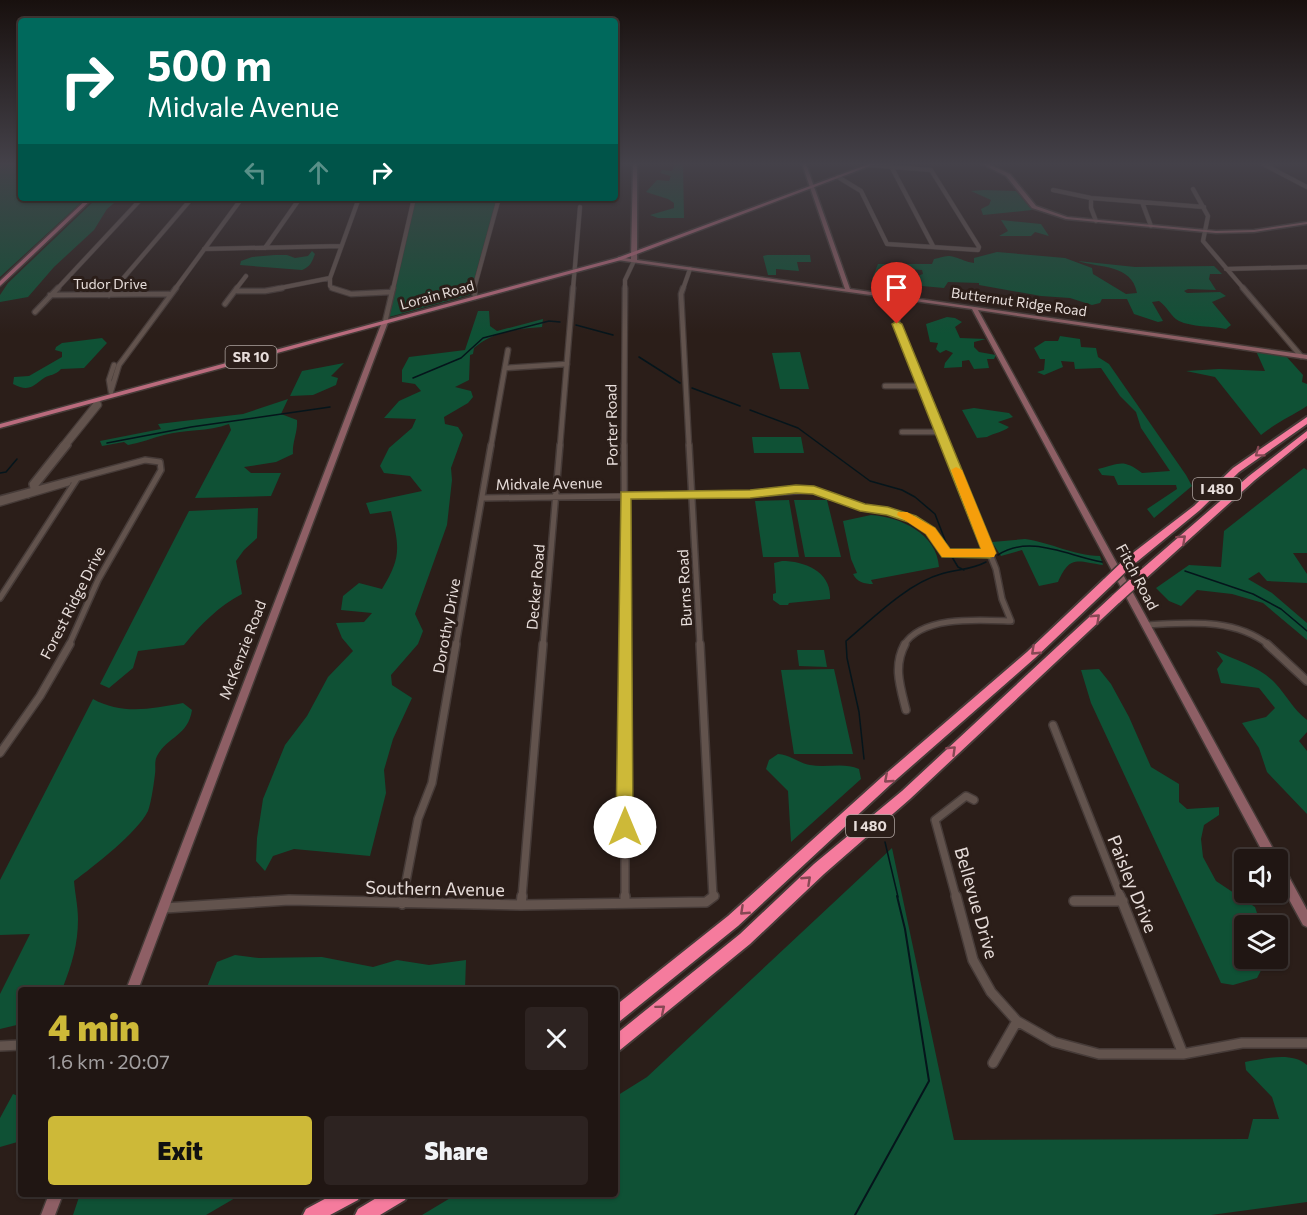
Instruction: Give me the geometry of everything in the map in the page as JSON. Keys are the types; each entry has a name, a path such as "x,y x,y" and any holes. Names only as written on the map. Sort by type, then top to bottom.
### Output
{"highway":[{"name":"I 480","path":"618,1014 733,921 886,781 1031,655 1130,562 1197,508 1236,470 1307,420"},
{"name":"I 480","path":"618,1043 745,939 819,869 906,795 1138,578 1252,478 1307,434"},
{"path":"312,1215 346,1197"},
{"path":"364,1215 394,1197"}],"main road":[{"path":"0,284 67,221"},
{"name":"Lorain Road","path":"0,426 99,400 111,393 619,259 635,257 727,221"}],"street":[{"path":"35,312 120,221"},
{"path":"109,295 173,221"},
{"path":"111,393 111,380 117,364 225,221"},
{"path":"266,249 285,221"},
{"path":"350,221 330,278 330,286 336,292 347,294 391,292"},
{"path":"385,322 409,221"},
{"path":"475,297 473,292 493,221"},
{"name":"Decker Road","path":"521,905 579,221"},
{"name":"Porter Road","path":"625,903 625,280 635,257 635,221"},
{"path":"824,221 848,290"},
{"path":"875,221 885,243 978,250 979,248 962,221"},
{"path":"920,221 933,246"},
{"path":"1103,221 1205,230 1251,229 1307,222"},
{"path":"1149,221 1151,225"},
{"path":"1207,221 1203,241 1304,357"},
{"path":"204,249 341,246"},
{"name":"Butternut Ridge Road","path":"635,257 690,269 900,297 1304,357"},
{"path":"1226,269 1307,267"},
{"name":"Burns Road","path":"690,269 681,294 716,891 712,899 706,902"},
{"path":"225,304 237,291 246,276"},
{"path":"237,291 265,291 330,278"},
{"name":"Tudor Drive","path":"50,295 169,295"},
{"path":"900,297 897,324 990,553 1002,599 1011,621 958,621 934,624 920,631 908,641 899,655 900,684 906,710"},
{"name":"Fitch Road","path":"974,308 1267,849"},
{"name":"McKenzie Road","path":"133,987 385,322"},
{"name":"Dorothy Drive","path":"402,904 418,819 432,783 508,350"},
{"path":"506,368 567,364"},
{"path":"885,386 921,386"},
{"path":"31,491 99,405 99,400"},
{"path":"902,432 941,432"},
{"name":"Forest Ridge Drive","path":"0,753 40,696 76,633 98,580 161,470 160,462 145,460 76,479"},
{"path":"0,501 76,479"},
{"path":"0,598 76,479"},
{"name":"Midvale Avenue","path":"483,498 754,494 801,489 824,492 857,506 888,511 912,519 931,531 942,551 950,554 990,553"},
{"path":"1145,625 1212,624 1238,629 1257,637 1278,652 1307,681"},
{"name":"Paisley Drive","path":"1053,724 1183,1054"},
{"name":"Bellevue Drive","path":"974,800 966,796 935,820 973,960 991,992 1017,1021 1054,1042 1099,1054 1183,1054 1242,1043 1307,1043"},
{"path":"1288,886 1307,921"},
{"name":"Southern Avenue","path":"165,908 289,900 521,905 706,902"},
{"path":"1074,900 1123,901"},
{"path":"993,1063 1017,1021"},
{"path":"0,1046 18,1045"},
{"path":"48,1215 55,1197"}],"green space":[{"path":"0,221 61,221 0,277"},
{"path":"73,221 100,221 94,230 54,267 28,297 0,302 0,295 8,283"},
{"path":"410,221 491,221 470,295 389,317"},
{"path":"1001,221 1041,224 1049,236 1035,232 1031,236 999,236 1008,231"},
{"path":"312,251 315,254 312,262 302,270 240,265 241,261 252,257 287,255 295,258 308,256"},
{"path":"997,252 1065,258 1092,268 1093,274 1126,294 1137,293 1129,277 1122,272 1078,261 1135,267 1214,266 1222,274 1210,274 1209,279 1216,290 1188,289 1184,291 1187,293 1220,292 1226,296 1212,302 1231,325 1226,329 1184,323 1176,319 1159,301 1152,302 1163,321 1158,322 1134,314 1127,299 1102,299 1100,303 1092,305 1070,298 1041,296 979,285 979,283 948,282 944,288 911,285 908,279 923,274 922,270 905,269 882,279 872,279 878,264 932,264 934,259 948,256 974,263 974,258"},
{"path":"810,255 811,262 797,262 799,271 776,269 776,275 768,275 763,256"},
{"path":"478,311 489,311 490,326 497,331 543,319 542,327 497,334 474,348 473,354 470,355 469,380 455,387 471,391 473,397 468,403 444,417 445,424 458,427 463,435 451,468 452,480 447,525 415,614 423,631 418,644 391,675 392,685 412,698 393,739 384,770 386,793 370,856 294,849 273,856 265,871 256,861 263,799 285,745 307,716 328,677 353,651 342,638 336,623 364,622 372,613 341,610 343,596 359,583 382,589 396,560 397,543 391,511 370,514 366,503 422,491 410,476 384,473 380,466 389,448 412,428 416,419 384,418 399,401 421,391 415,384 402,382 402,370 409,357 465,350"},
{"path":"947,317 962,322 955,327 960,338 986,339 974,342 974,347 979,352 996,355 994,359 987,359 989,368 974,369 969,360 962,361 962,367 944,368 953,353 946,350 940,353 936,349 938,343 930,342 926,324"},
{"path":"1060,336 1080,339 1081,347 1096,348 1098,357 1109,364 1192,486 1154,518 1147,509 1177,489 1176,485 1118,485 1114,476 1102,475 1098,469 1125,464 1142,473 1170,471 1141,428 1136,412 1120,396 1101,368 1075,369 1074,362 1061,361 1063,367 1044,375 1037,372 1044,370 1045,359 1040,359 1034,348 1045,341 1058,341"},
{"path":"102,338 107,343 84,368 61,369 26,388 13,384 14,377 29,376 62,357 62,352 55,350 62,343"},
{"path":"1256,351 1285,355 1303,375 1302,382 1307,384 1307,406 1261,435 1215,377 1186,371 1219,369 1265,371"},
{"path":"800,352 809,389 780,389 772,353"},
{"path":"344,363 331,376 338,378 336,385 313,395 290,396 302,371"},
{"path":"288,399 281,414 297,420 293,454 276,462 244,467 251,473 281,473 271,496 195,498 231,430 229,424 172,433 128,445 124,442 102,446 100,441 161,429 158,424 243,414"},
{"path":"974,408 1009,413 1013,417 998,422 1009,427 1007,429 987,437 977,438 962,410"},
{"path":"752,437 801,437 804,453 754,453"},
{"path":"1304,468 1307,470 1307,553 1293,553 1307,574 1307,583 1267,581 1259,572 1248,579 1272,593 1307,623 1307,640 1263,603 1232,594 1197,590 1181,606 1169,601 1156,588 1189,565 1221,567 1224,531"},
{"path":"789,500 799,557 763,557 755,501"},
{"path":"794,500 827,500 841,557 805,557"},
{"path":"258,508 257,538 236,561 242,594 211,616 184,645 138,651 133,668 109,688 100,684 189,511"},
{"path":"871,515 894,519 915,529 932,545 939,567 871,580 873,584 859,581 853,574 857,573 851,559 843,521"},
{"path":"1025,539 1100,556 1103,565 1075,562 1066,567 1058,582 1039,586 1022,550 1001,556 992,542"},
{"path":"782,561 808,566 822,575 827,582 830,599 789,603 788,605 780,605 773,600 773,594 776,593 774,563"},
{"path":"797,650 824,650 827,667 799,666"},
{"path":"1216,651 1247,664 1269,677 1307,720 1307,732 1299,741 1307,751 1307,814 1267,772 1259,748 1242,723 1266,717 1275,708 1259,688 1221,683 1217,669 1223,661"},
{"path":"834,669 853,754 794,754 781,670"},
{"path":"1099,669 1111,684 1129,717 1151,767 1179,784 1179,802 1187,809 1219,807 1219,815 1204,825 1201,839 1203,857 1216,881 1234,893 1234,903 1249,903 1255,907 1258,915 1234,915 1234,969 1262,969 1257,978 1233,985 1221,983 1091,703 1081,670"},
{"path":"93,699 126,709 148,709 183,703 192,710 190,719 182,731 161,749 157,756 150,804 143,819 114,849 74,881 78,928 74,954 63,987 18,987 18,1025 0,1029 0,994 30,934 0,935 0,880"},
{"path":"778,754 810,765 853,767 859,769 861,779 791,842 788,791 766,769 769,760"},
{"path":"892,848 954,1140 1248,1139 1253,1119 1279,1119 1272,1097 1246,1070 1245,1062 1277,1057 1294,1058 1307,1065 1307,1202 1211,1215 422,1215 452,1197 618,1197 618,1095 647,1077"},
{"path":"235,955 259,958 322,957 373,967 397,960 429,965 466,960 465,987 207,987 217,962"},
{"path":"13,1094 18,1096 18,1142 0,1147 0,1118"},
{"path":"79,1197 237,1197 206,1215 73,1215"}],"waterway":[{"path":"413,378 461,358 483,338 549,321 560,322"},
{"path":"576,325 613,335"},
{"path":"639,357 680,383"},
{"path":"692,388 740,406"},
{"path":"107,443 191,427 330,407"},
{"path":"750,410 798,428 870,481 902,490 915,497 935,514 950,553"},
{"path":"0,473 6,472 17,459"},
{"path":"998,555 1010,549 1036,546 1102,562"},
{"path":"952,557 958,567 963,569"},
{"path":"963,569 986,562"},
{"path":"864,759 859,712 847,658 846,641 903,593 916,585 941,574 963,569"},
{"path":"1185,571 1253,594 1281,609 1307,631"},
{"path":"885,842 898,897"},
{"path":"855,1215 929,1081 905,929 897,896"}],"slow traffic":[{"path":"903,515 931,531 946,554 990,553 956,470"}],"route":[{"path":"625,827 625,495 750,494 796,489 814,490 864,508 897,513 912,519 931,531 946,554 990,553 897,324"}]}
